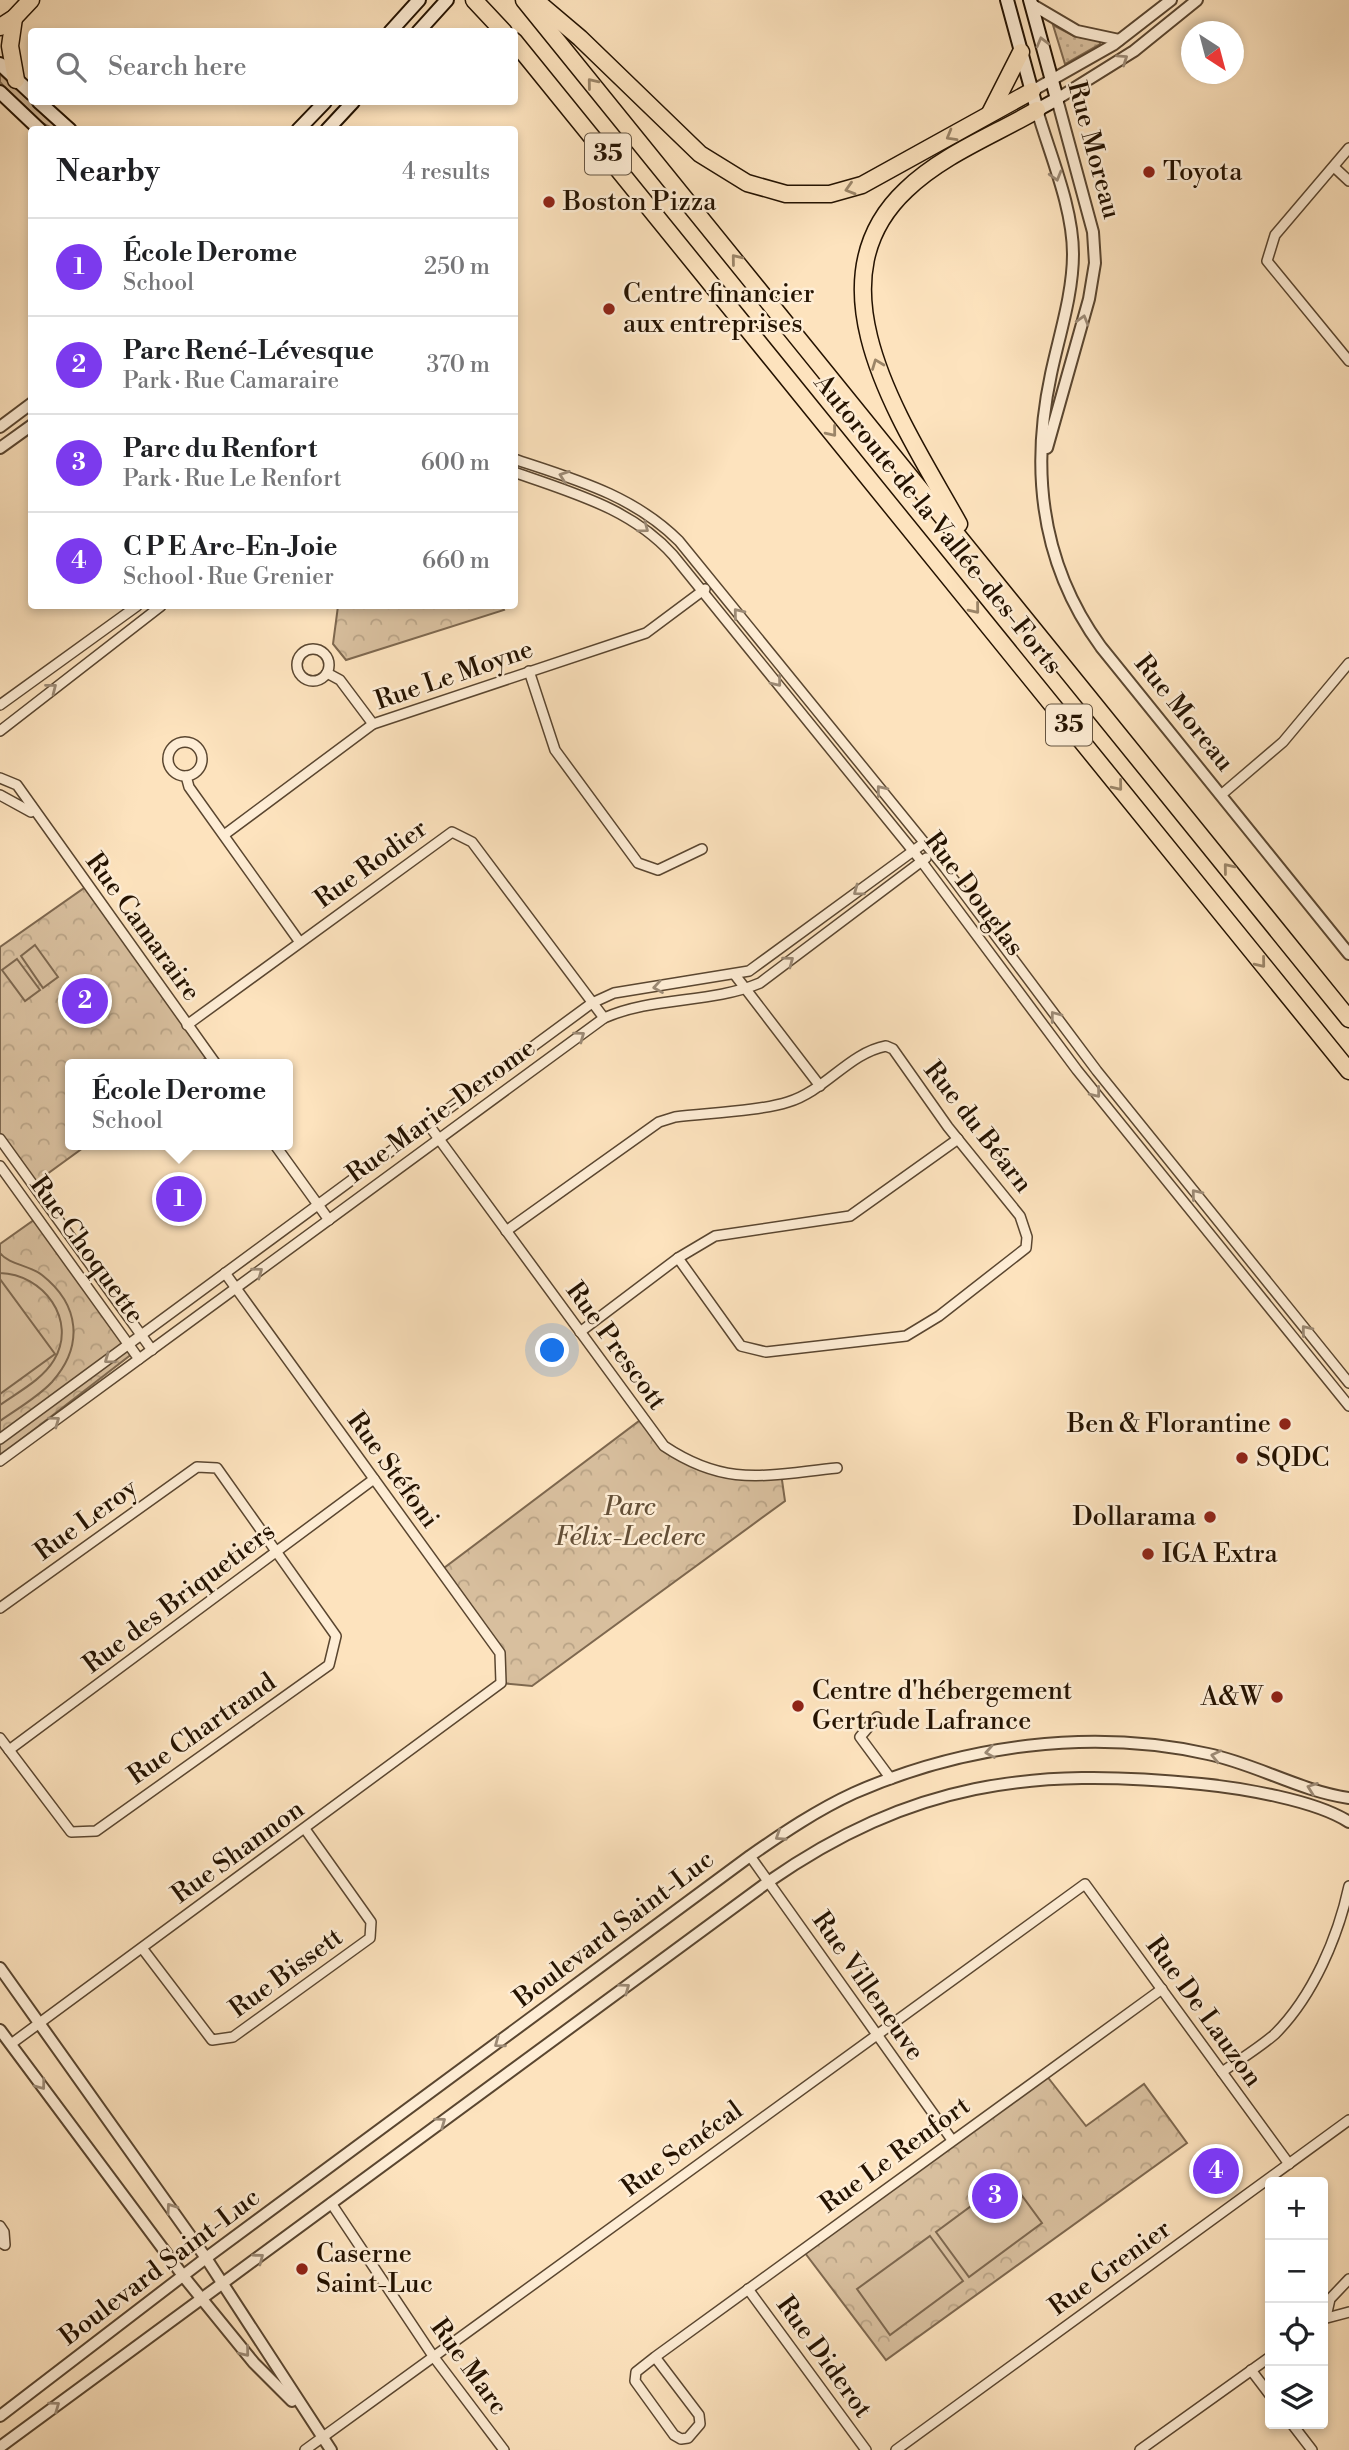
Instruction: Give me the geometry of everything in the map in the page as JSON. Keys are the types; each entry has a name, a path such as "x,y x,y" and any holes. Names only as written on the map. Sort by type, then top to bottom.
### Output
{"highway":[{"path":"16,80 7,23 31,0"},
{"path":"477,0 502,28"},
{"name":"Autoroute de la Vallée-des-Forts","path":"524,0 1349,1018"},
{"path":"535,0 580,38 700,154 734,176 774,192 818,195 862,185 1032,91"},
{"name":"Autoroute de la Vallée-des-Forts","path":"518,45 1349,1071"},
{"path":"990,113 1021,52"},
{"path":"978,560 888,391 864,319 863,281 876,232 905,190 946,160 1037,110"}],"main road":[{"path":"394,28 419,0"},
{"name":"Rue Moreau","path":"1007,0 1037,110"},
{"name":"Rue Moreau","path":"1031,2 1056,99"},
{"path":"422,28 443,5"},
{"path":"0,64 28,90"},
{"path":"0,92 36,126"},
{"path":"1037,110 1056,99"},
{"path":"43,105 66,126"},
{"path":"302,126 322,105"},
{"path":"331,126 350,105"}],"street":[{"path":"1032,91 1119,40 1171,0"},
{"path":"1056,99 1134,51 1197,0"},
{"path":"1031,2 1071,28 1119,40"},
{"name":"Rue Moreau","path":"1040,474 1089,299 1095,263 1090,219 1056,99"},
{"name":"Rue Moreau","path":"1037,110 1069,222 1073,251 1071,278 1048,390 1040,474 1043,511 1052,552 1081,618 1129,682 1349,954"},
{"path":"1349,148 1275,235 1267,261 1349,361"},
{"path":"1334,167 1349,181"},
{"path":"0,427 28,406"},
{"path":"0,448 28,428"},
{"name":"Rue Douglas","path":"518,460 611,493 639,507 670,531 933,853 1097,1071 1349,1382"},
{"name":"Rue Douglas","path":"518,473 599,503 632,519 665,546 914,851 1077,1070 1349,1406"},
{"name":"Rue Le Moyne","path":"224,835 373,724 646,633 713,583"},
{"path":"0,705 132,609"},
{"path":"0,731 157,609"},
{"path":"99,634 109,644"},
{"path":"1221,795 1283,742 1349,663"},
{"path":"530,671 555,750 638,863 658,870 702,849"},
{"path":"327,673 340,680 373,724"},
{"path":"186,776 189,787 299,941"},
{"name":"Rue Camaraire","path":"0,778 17,785 212,1059"},
{"name":"Rue Camaraire","path":"0,794 36,815"},
{"name":"Rue Rodier","path":"187,1025 452,832 472,842 604,1018"},
{"name":"Rue Marie-Derome","path":"0,1439 592,1003 614,993 749,971 924,843"},
{"name":"Rue Marie-Derome","path":"0,1461 604,1018 628,1007 727,994 760,983 933,853"},
{"path":"735,975 820,1086"},
{"name":"Rue du Béarn","path":"506,1231 659,1122 675,1117 788,1102 820,1086 871,1049 886,1046 893,1049 958,1139 1020,1216 1027,1237 1026,1248 939,1316 906,1336 766,1352 741,1346 678,1258"},
{"name":"Rue Prescott","path":"428,1124 664,1446 692,1465 724,1474 754,1476 837,1468"},
{"name":"Rue Choquette","path":"0,1139 152,1350"},
{"path":"580,1332 678,1258 715,1236 850,1216 958,1139"},
{"path":"279,1150 329,1220"},
{"name":"Rue Choquette","path":"0,1166 139,1359"},
{"name":"Rue Stéfoni","path":"225,1273 500,1653 502,1683 490,1694"},
{"name":"Rue Leroy","path":"0,1608 197,1467 217,1468 276,1552"},
{"name":"Rue des Briquetiers","path":"9,1750 373,1479"},
{"name":"Rue Chartrand","path":"9,1750 71,1832 96,1831 329,1665 335,1636 276,1552"},
{"name":"Rue Shannon","path":"10,2044 490,1694"},
{"path":"877,1717 860,1737 891,1779"},
{"path":"0,1738 9,1750"},
{"name":"Boulevard Saint-Luc","path":"0,2416 206,2258 750,1856 809,1817 891,1779 939,1763 1018,1748 1073,1742 1141,1744 1247,1763 1319,1791 1349,1798"},
{"name":"Boulevard Saint-Luc","path":"1,2444 223,2284 768,1882 843,1836 917,1804 1025,1779 1107,1776 1237,1787 1311,1807 1349,1822"},
{"name":"Rue Bissett","path":"142,1948 212,2040 222,2041 233,2037 369,1938 371,1922 305,1829"},
{"name":"Rue Villeneuve","path":"750,1856 952,2140"},
{"name":"Rue Senécal","path":"305,2450 1085,1884"},
{"name":"Rue De Lauzon","path":"1085,1884 1289,2164"},
{"path":"1222,2072 1274,2034 1307,1995 1343,1915 1349,1886"},
{"path":"0,1968 206,2258 307,2417 331,2450"},
{"name":"Rue Le Renfort","path":"655,2357 699,2416 700,2424 688,2438 674,2435 635,2381 636,2372 655,2357 952,2140 1162,1989"},
{"path":"0,2030 184,2277 254,2362 307,2417"},
{"name":"Rue Grenier","path":"896,2450 1349,2120"},
{"name":"Rue Marc","path":"331,2203 433,2356 504,2450"},
{"path":"0,2226 4,2232 2,2245"},
{"path":"1328,2305 1330,2299 1349,2279"},
{"name":"Rue Diderot","path":"748,2289 866,2450"},
{"path":"1328,2317 1349,2312"},
{"path":"1140,2450 1265,2361"},
{"path":"1251,2371 1265,2389"},
{"path":"1296,2429 1312,2450"}],"green space":[{"path":"1053,25 1074,36 1100,41 1100,44 1065,64"},
{"path":"0,74 28,100 28,105 34,105 57,126 48,126 35,118 0,82"},
{"path":"338,609 504,610 346,660 333,644"},
{"path":"87,886 210,1055 204,1059 65,1059 65,1150 80,1150 36,1182 0,1133 0,947"},
{"path":"35,945 58,977 43,988 21,956"},
{"path":"17,959 40,990 25,1001 2,970"},
{"path":"41,1215 137,1350 0,1456 0,1244"},
{"path":"0,1253 42,1275 55,1287 70,1313 73,1340 62,1368 52,1382 0,1421 0,1405 36,1380 54,1360 62,1330 59,1315 42,1290 16,1275 0,1273"},
{"path":"0,1279 55,1354 0,1394"},
{"name":"Parc Félix-Leclerc","path":"643,1418 664,1446 724,1474 781,1473 785,1501 532,1686 501,1683 500,1653 440,1571"},
{"path":"1046,2075 1086,2126 1144,2084 1187,2143 886,2360 802,2249"},
{"path":"1009,2178 1042,2223 969,2277 936,2232"},
{"path":"930,2236 963,2281 890,2335 857,2289"}],"place":[{"name":"Toyota","path":"1149,172"},
{"name":"Boston Pizza","path":"549,202"},
{"name":"Centre financier aux entreprises","path":"609,309"},
{"name":"Parc René-Lévesque","path":"85,1001"},
{"name":"École Derome","path":"179,1199"},
{"name":"Ben & Florantine","path":"1285,1424"},
{"name":"SQDC","path":"1242,1458"},
{"name":"Dollarama","path":"1210,1517"},
{"name":"IGA Extra","path":"1148,1554"},
{"name":"A&W","path":"1277,1697"},
{"name":"Centre d'hébergement Gertrude Lafrance","path":"798,1706"},
{"name":"C P E Arc-En-Joie","path":"1216,2171"},
{"name":"Parc du Renfort","path":"995,2196"},
{"name":"Caserne Saint-Luc","path":"302,2269"}]}
